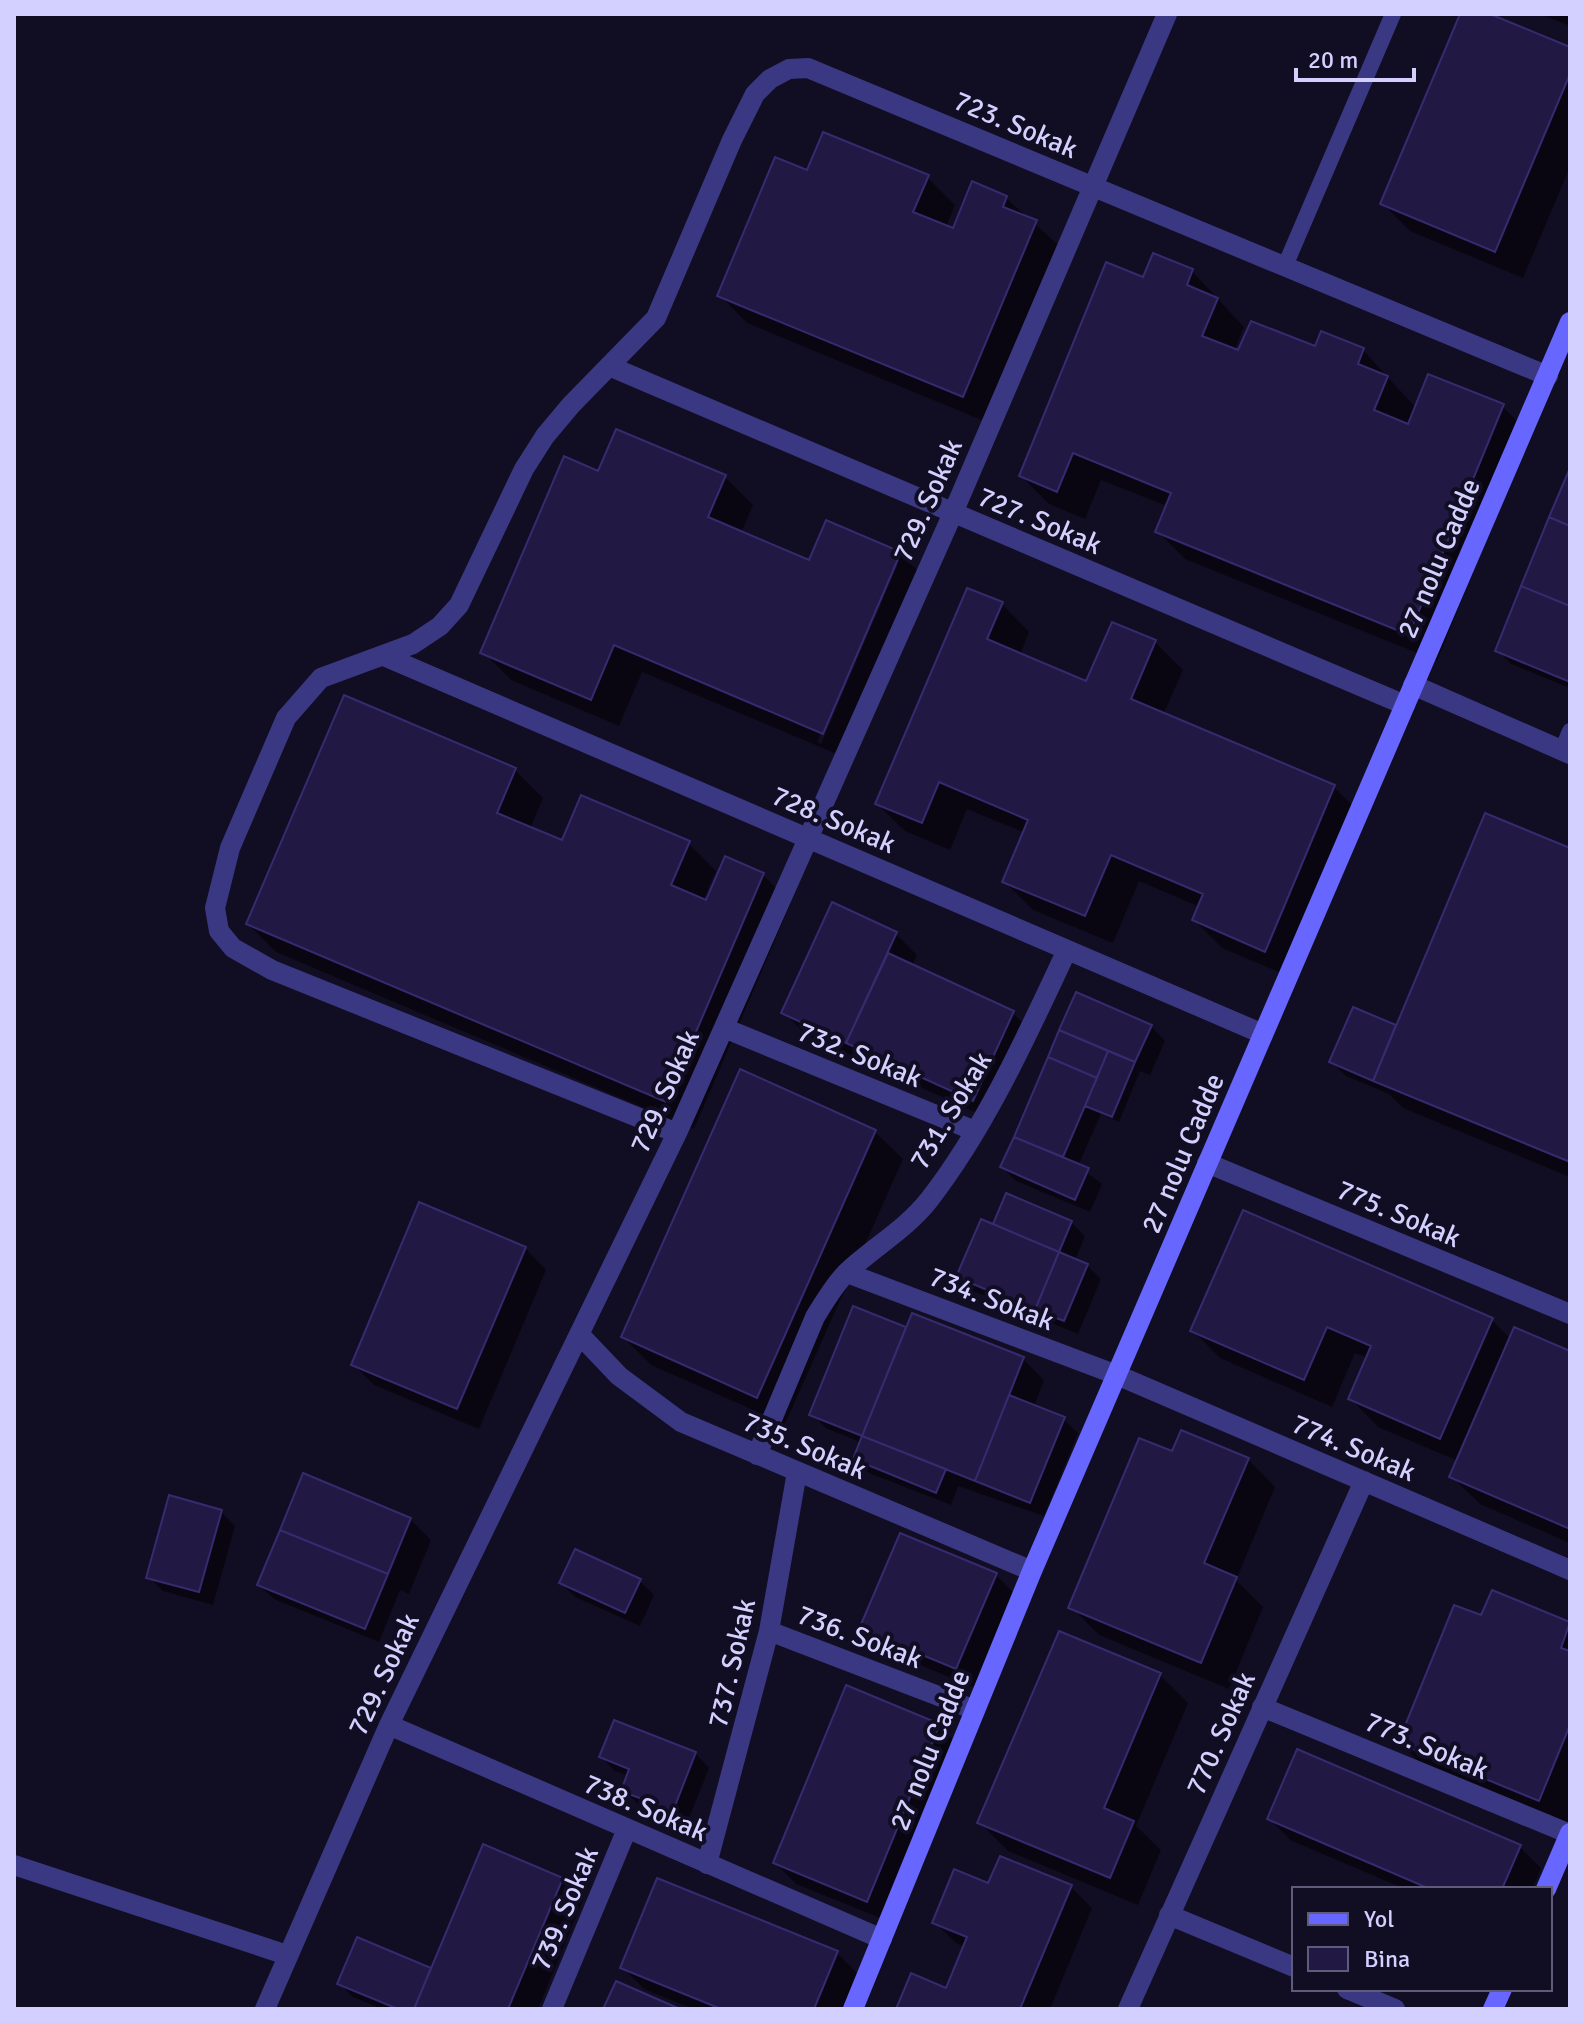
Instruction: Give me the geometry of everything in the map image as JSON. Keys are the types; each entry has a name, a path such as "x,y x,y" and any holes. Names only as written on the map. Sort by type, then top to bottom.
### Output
{"street":[{"name":"729. Sokak","path":"265,2009 389,1725 677,1133 953,513 1167,14"},
{"name":"723. Sokak","path":"677,1133 272,970 233,948 219,931 215,908 218,885 286,718 321,678 413,644 440,626 459,605 524,469 545,436 656,318 755,94 770,79 789,69 808,68 1548,376"},
{"name":"27 nolu Cadde","path":"853,2009 1032,1571 1413,685 1548,376 1565,348 1570,322"},
{"name":"727. Sokak","path":"609,366 1405,705"},
{"name":"728. Sokak","path":"384,656 1263,1034"},
{"path":"1413,685 1567,745"},
{"name":"731. Sokak","path":"757,1455 815,1317 847,1273 902,1229 929,1200 975,1131 1067,950"},
{"name":"732. Sokak","path":"724,1028 975,1131"},
{"name":"775. Sokak","path":"1207,1163 1570,1314"},
{"name":"734. Sokak","path":"847,1273 1117,1375"},
{"name":"735. Sokak","path":"580,1335 619,1376 681,1422 1032,1571"},
{"name":"774. Sokak","path":"1117,1375 1570,1570"},
{"name":"737. Sokak","path":"707,1864 769,1631 797,1472"},
{"name":"770. Sokak","path":"1128,2009 1364,1481"},
{"name":"736. Sokak","path":"769,1631 975,1710"},
{"name":"773. Sokak","path":"1262,1707 1570,1834"},
{"name":"738. Sokak","path":"389,1725 882,1939"},
{"name":"739. Sokak","path":"552,2009 627,1829"},
{"path":"1547,1887 1570,1834"},
{"path":"14,1865 287,1955"},
{"path":"1169,1915 1292,1966"},
{"path":"1352,1991 1395,2009"}],"lane":[{"path":"1285,266 1393,14"}],"building":[{"path":"1460,14 1490,14 1570,47 1570,74 1495,252 1380,204"},
{"path":"823,132 929,175 913,212 953,228 972,181 1007,196 1003,207 1037,220 963,397 717,296 775,157 807,170"},
{"path":"1153,253 1193,269 1187,285 1218,298 1202,336 1238,350 1251,321 1315,346 1321,331 1364,348 1358,364 1388,376 1374,410 1408,424 1428,374 1504,404 1409,635 1155,532 1171,493 1073,453 1057,492 1019,476 1106,262 1143,277"},
{"path":"616,429 726,475 708,517 809,560 826,520 901,552 823,734 614,645 591,700 480,653 564,456 598,471"},
{"path":"1570,468 1570,526 1549,517"},
{"path":"1549,517 1570,526 1570,606 1521,586"},
{"path":"1521,586 1570,606 1570,682 1495,651"},
{"path":"967,588 1003,602 987,639 1086,681 1112,622 1156,640 1131,699 1335,785 1265,952 1192,920 1203,894 1111,855 1085,916 1002,882 1028,820 939,782 922,823 875,804"},
{"path":"344,695 516,768 497,813 562,840 581,795 690,841 671,885 706,900 725,856 764,873 666,1102 246,924"},
{"path":"1485,813 1570,848 1570,1162 1373,1081"},
{"path":"832,902 897,932 846,1043 781,1013"},
{"path":"888,953 1014,1011 973,1101 846,1043"},
{"path":"1076,992 1152,1025 1135,1062 1059,1030"},
{"path":"1353,1007 1396,1025 1373,1081 1329,1062"},
{"path":"1059,1030 1108,1051 1097,1078 1048,1057"},
{"path":"1108,1051 1135,1062 1112,1117 1085,1106"},
{"path":"1048,1057 1097,1078 1063,1157 1014,1137"},
{"path":"740,1069 876,1130 757,1398 621,1337"},
{"path":"1014,1137 1089,1168 1075,1200 1000,1167"},
{"path":"1006,1193 1072,1221 1059,1252 993,1224"},
{"path":"419,1202 526,1247 457,1409 351,1365"},
{"path":"1243,1210 1493,1318 1440,1439 1348,1399 1371,1346 1327,1327 1304,1380 1190,1331"},
{"path":"981,1219 1059,1252 1035,1310 956,1277"},
{"path":"1059,1252 1088,1264 1064,1321 1035,1310"},
{"path":"853,1306 906,1327 862,1436 809,1415"},
{"path":"912,1313 1024,1357 975,1481 862,1436"},
{"path":"1514,1327 1570,1351 1570,1529 1449,1477"},
{"path":"1009,1395 1065,1417 1030,1503 975,1481"},
{"path":"1181,1430 1249,1458 1204,1563 1237,1577 1201,1663 1068,1608 1139,1438 1172,1451"},
{"path":"862,1436 946,1469 936,1493 853,1459"},
{"path":"303,1473 411,1518 388,1574 280,1530"},
{"path":"169,1495 222,1510 199,1592 146,1578"},
{"path":"280,1530 388,1574 365,1629 257,1585"},
{"path":"900,1533 997,1573 956,1669 859,1629"},
{"path":"575,1549 641,1579 625,1613 559,1583"},
{"path":"1492,1590 1570,1622 1561,1648 1570,1651 1570,1725 1539,1801 1398,1743 1454,1605 1481,1615"},
{"path":"1059,1631 1161,1673 1104,1808 1134,1821 1110,1878 977,1823"},
{"path":"846,1685 940,1724 867,1902 773,1863"},
{"path":"614,1720 696,1752 673,1811 621,1791 629,1769 599,1757"},
{"path":"1297,1749 1521,1845 1503,1887 1425,1887 1267,1819"},
{"path":"483,1844 563,1878 508,2009 414,2009"},
{"path":"1000,1856 1072,1885 1020,2009 896,2009 911,1973 946,1988 967,1937 932,1923 954,1869 988,1883"},
{"path":"657,1878 838,1951 814,2009 721,2009 620,1968"},
{"path":"357,1937 431,1968 414,2009 398,2009 337,1984"},
{"path":"616,1981 680,2009 603,2009"}]}
